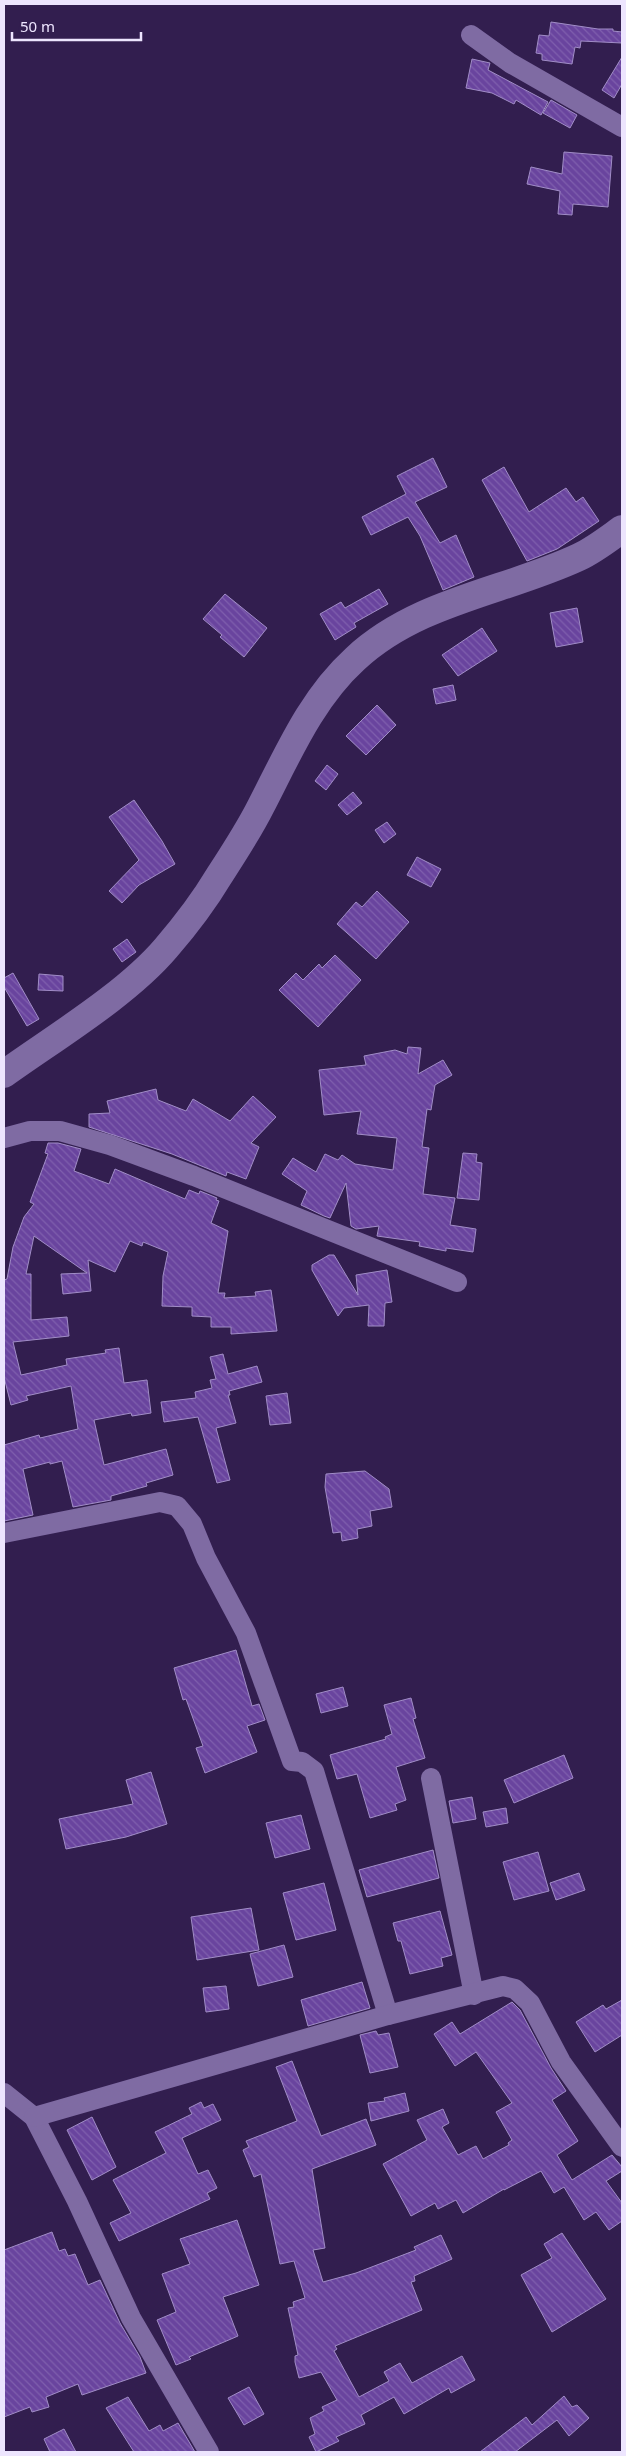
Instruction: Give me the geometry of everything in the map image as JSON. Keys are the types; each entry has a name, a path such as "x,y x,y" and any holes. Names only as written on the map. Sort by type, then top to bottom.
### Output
{"street":[{"path":"471,35 510,63 622,127"},
{"path":"4,1074 126,986 165,949 218,878 260,809 306,721 326,690 354,660 381,637 425,612 507,586 581,557 622,530"},
{"path":"4,1138 30,1131 60,1131 110,1145 194,1176 457,1282"},
{"path":"4,1533 160,1502 176,1506 192,1524 206,1558 246,1633 292,1761 302,1762 314,1771 388,2015"},
{"path":"431,1778 474,1995"},
{"path":"34,2117 388,2015 474,1995 503,1986 515,1989 530,2003 561,2062 622,2148"},
{"path":"4,2094 34,2117 77,2201 131,2318 209,2452"}],"building":[{"path":"551,22 598,29 613,29 613,31 622,32 622,43 581,41 580,48 575,47 572,64 542,60 542,54 536,53 539,35 549,36"},
{"path":"622,57 622,84 614,98 602,90"},
{"path":"472,59 490,63 488,70 548,102 541,115 516,100 514,104 492,93 466,88"},
{"path":"551,100 577,115 570,128 543,113"},
{"path":"564,152 612,156 608,207 573,204 572,215 558,214 560,191 527,184 531,167 562,174"},
{"path":"433,458 447,487 415,502 440,543 456,535 474,577 443,590 420,536 408,517 371,535 362,517 406,494 397,476"},
{"path":"504,467 529,512 566,488 576,502 583,497 599,521 557,549 527,561 482,480"},
{"path":"379,589 388,604 354,623 356,627 335,640 320,614 341,602 345,608"},
{"path":"225,594 267,628 244,657 220,637 222,635 203,619"},
{"path":"577,608 583,642 556,647 550,613"},
{"path":"482,628 497,651 458,676 442,655"},
{"path":"453,685 456,700 436,704 433,689"},
{"path":"377,705 396,725 366,755 346,736"},
{"path":"327,765 338,774 326,790 315,781"},
{"path":"353,792 362,803 347,815 338,805"},
{"path":"134,800 175,864 139,885 122,903 109,891 139,860 109,817"},
{"path":"387,822 396,834 384,843 375,830"},
{"path":"417,857 441,869 431,887 407,875"},
{"path":"377,891 409,922 376,959 337,924 356,902 362,907"},
{"path":"127,939 136,952 122,962 113,949"},
{"path":"335,955 361,980 318,1027 279,990 296,973 303,980 319,964 322,968"},
{"path":"13,973 39,1019 27,1026 4,987 4,978"},
{"path":"39,974 63,976 63,991 38,990"},
{"path":"408,1047 421,1048 418,1074 443,1060 452,1075 435,1085 431,1110 427,1109 422,1147 429,1148 423,1194 455,1198 450,1225 476,1229 473,1252 446,1248 446,1251 419,1246 420,1242 377,1236 379,1226 356,1229 351,1226 346,1183 330,1218 324,1216 301,1205 307,1191 282,1174 293,1158 316,1172 325,1154 338,1160 342,1155 355,1164 393,1170 397,1138 357,1134 361,1111 324,1115 319,1070 366,1065 364,1056 395,1050 407,1054"},
{"path":"156,1089 158,1100 186,1111 193,1099 230,1121 253,1096 276,1117 251,1143 259,1147 246,1179 227,1172 226,1176 172,1154 89,1127 89,1114 110,1113 107,1101"},
{"path":"48,1143 58,1143 81,1149 74,1171 109,1184 115,1169 185,1199 189,1190 199,1194 200,1191 217,1198 216,1200 219,1201 211,1223 228,1231 218,1293 225,1293 224,1298 256,1296 255,1292 271,1290 277,1331 231,1334 231,1327 211,1327 211,1317 192,1316 192,1307 162,1306 163,1276 168,1252 143,1242 142,1246 130,1241 115,1272 88,1260 91,1291 63,1294 61,1274 87,1273 34,1236 26,1274 31,1274 31,1320 67,1317 69,1336 13,1342 21,1375 67,1365 66,1359 106,1353 105,1350 119,1348 124,1383 147,1380 151,1413 132,1416 131,1413 94,1420 104,1465 166,1449 173,1475 146,1483 147,1486 111,1496 111,1500 73,1507 62,1461 23,1469 33,1515 4,1521 4,1445 39,1435 40,1438 78,1429 71,1386 26,1396 28,1400 11,1405 4,1377 4,1280 7,1279 13,1247 24,1217 34,1204 30,1202 48,1154 45,1153"},
{"path":"463,1153 477,1154 476,1162 482,1163 479,1200 457,1198"},
{"path":"329,1255 334,1255 358,1295 356,1275 387,1270 392,1302 385,1303 384,1326 368,1326 369,1305 344,1308 338,1316 312,1270 312,1265"},
{"path":"223,1354 228,1374 257,1366 262,1382 229,1391 230,1395 228,1395 236,1423 216,1428 230,1480 217,1483 198,1417 164,1422 161,1402 196,1398 195,1392 212,1388 210,1380 216,1379 210,1357"},
{"path":"287,1393 291,1423 270,1425 266,1396"},
{"path":"365,1471 389,1489 392,1507 370,1511 372,1526 357,1529 358,1538 342,1541 341,1532 333,1533 325,1487 326,1474"},
{"path":"236,1650 252,1706 259,1704 265,1720 247,1726 257,1752 205,1773 196,1748 203,1746 186,1699 183,1700 174,1668"},
{"path":"343,1687 348,1706 321,1713 316,1694"},
{"path":"411,1698 416,1718 413,1719 425,1758 396,1767 406,1800 395,1804 397,1810 370,1818 357,1774 337,1779 330,1755 386,1739 385,1737 392,1734 384,1705"},
{"path":"564,1755 573,1778 514,1803 504,1780"},
{"path":"151,1772 167,1824 126,1837 66,1849 59,1819 133,1804 126,1780"},
{"path":"472,1797 476,1819 453,1823 449,1801"},
{"path":"506,1808 508,1823 486,1827 483,1812"},
{"path":"301,1815 310,1849 275,1858 266,1823"},
{"path":"433,1850 439,1878 367,1897 359,1870"},
{"path":"538,1852 549,1891 514,1900 503,1862"},
{"path":"579,1873 585,1890 556,1900 550,1883"},
{"path":"324,1883 336,1930 296,1940 283,1893"},
{"path":"251,1908 259,1950 197,1960 191,1917"},
{"path":"440,1911 452,1955 441,1958 443,1966 410,1974 401,1941 398,1941 393,1923"},
{"path":"284,1945 293,1977 258,1986 250,1954"},
{"path":"362,1982 370,2008 308,2026 301,2000"},
{"path":"226,1986 229,2009 206,2012 203,1988"},
{"path":"622,2000 622,2035 595,2052 576,2022 603,2005 606,2009"},
{"path":"512,2002 520,2010 551,2068 566,2091 552,2100 578,2141 557,2155 572,2180 612,2155 622,2167 622,2171 606,2181 622,2203 622,2221 609,2230 596,2212 584,2220 564,2187 554,2193 541,2171 504,2189 463,2213 456,2200 438,2209 435,2203 411,2216 383,2164 427,2140 417,2120 443,2109 449,2123 442,2127 458,2155 476,2146 483,2159 509,2145 508,2143 512,2140 496,2112 512,2103 476,2052 455,2066 434,2034 452,2022 460,2034"},
{"path":"376,2031 378,2035 389,2033 398,2067 370,2073 360,2035"},
{"path":"292,2061 321,2136 366,2119 376,2145 312,2169 325,2248 313,2250 323,2282 356,2273 416,2250 414,2247 441,2235 452,2259 414,2276 415,2281 411,2282 422,2310 335,2346 337,2349 334,2351 359,2397 389,2381 384,2372 400,2363 412,2383 462,2356 475,2380 451,2393 449,2388 404,2414 394,2397 361,2415 365,2424 336,2437 339,2441 316,2452 309,2437 315,2434 310,2418 324,2411 322,2407 337,2400 321,2372 299,2378 295,2362 295,2356 298,2355 288,2308 294,2307 293,2302 305,2298 294,2261 280,2264 261,2174 254,2177 243,2150 249,2147 246,2141 297,2121 276,2067"},
{"path":"405,2093 409,2111 371,2121 368,2103 385,2101 384,2098"},
{"path":"201,2102 204,2108 213,2104 221,2120 182,2138 198,2174 208,2170 217,2188 207,2193 210,2199 119,2241 110,2223 131,2213 113,2180 166,2153 155,2132 192,2114 189,2108"},
{"path":"92,2117 116,2167 92,2180 67,2130"},
{"path":"237,2220 259,2285 223,2297 238,2336 189,2357 191,2359 176,2365 157,2320 176,2312 162,2274 190,2264 180,2239"},
{"path":"52,2232 59,2251 65,2249 68,2256 75,2254 88,2285 100,2280 120,2323 140,2357 146,2373 82,2395 78,2384 46,2397 49,2407 32,2412 30,2407 4,2417 4,2250"},
{"path":"562,2233 606,2299 552,2332 521,2275 552,2258 544,2244"},
{"path":"249,2387 264,2414 244,2425 228,2398"},
{"path":"564,2396 572,2407 577,2405 589,2418 569,2436 557,2420 515,2452 480,2452 526,2417 532,2425"},
{"path":"128,2397 149,2431 160,2425 163,2431 178,2423 195,2452 134,2452 106,2408"},
{"path":"64,2429 76,2452 50,2452 44,2439"}]}
